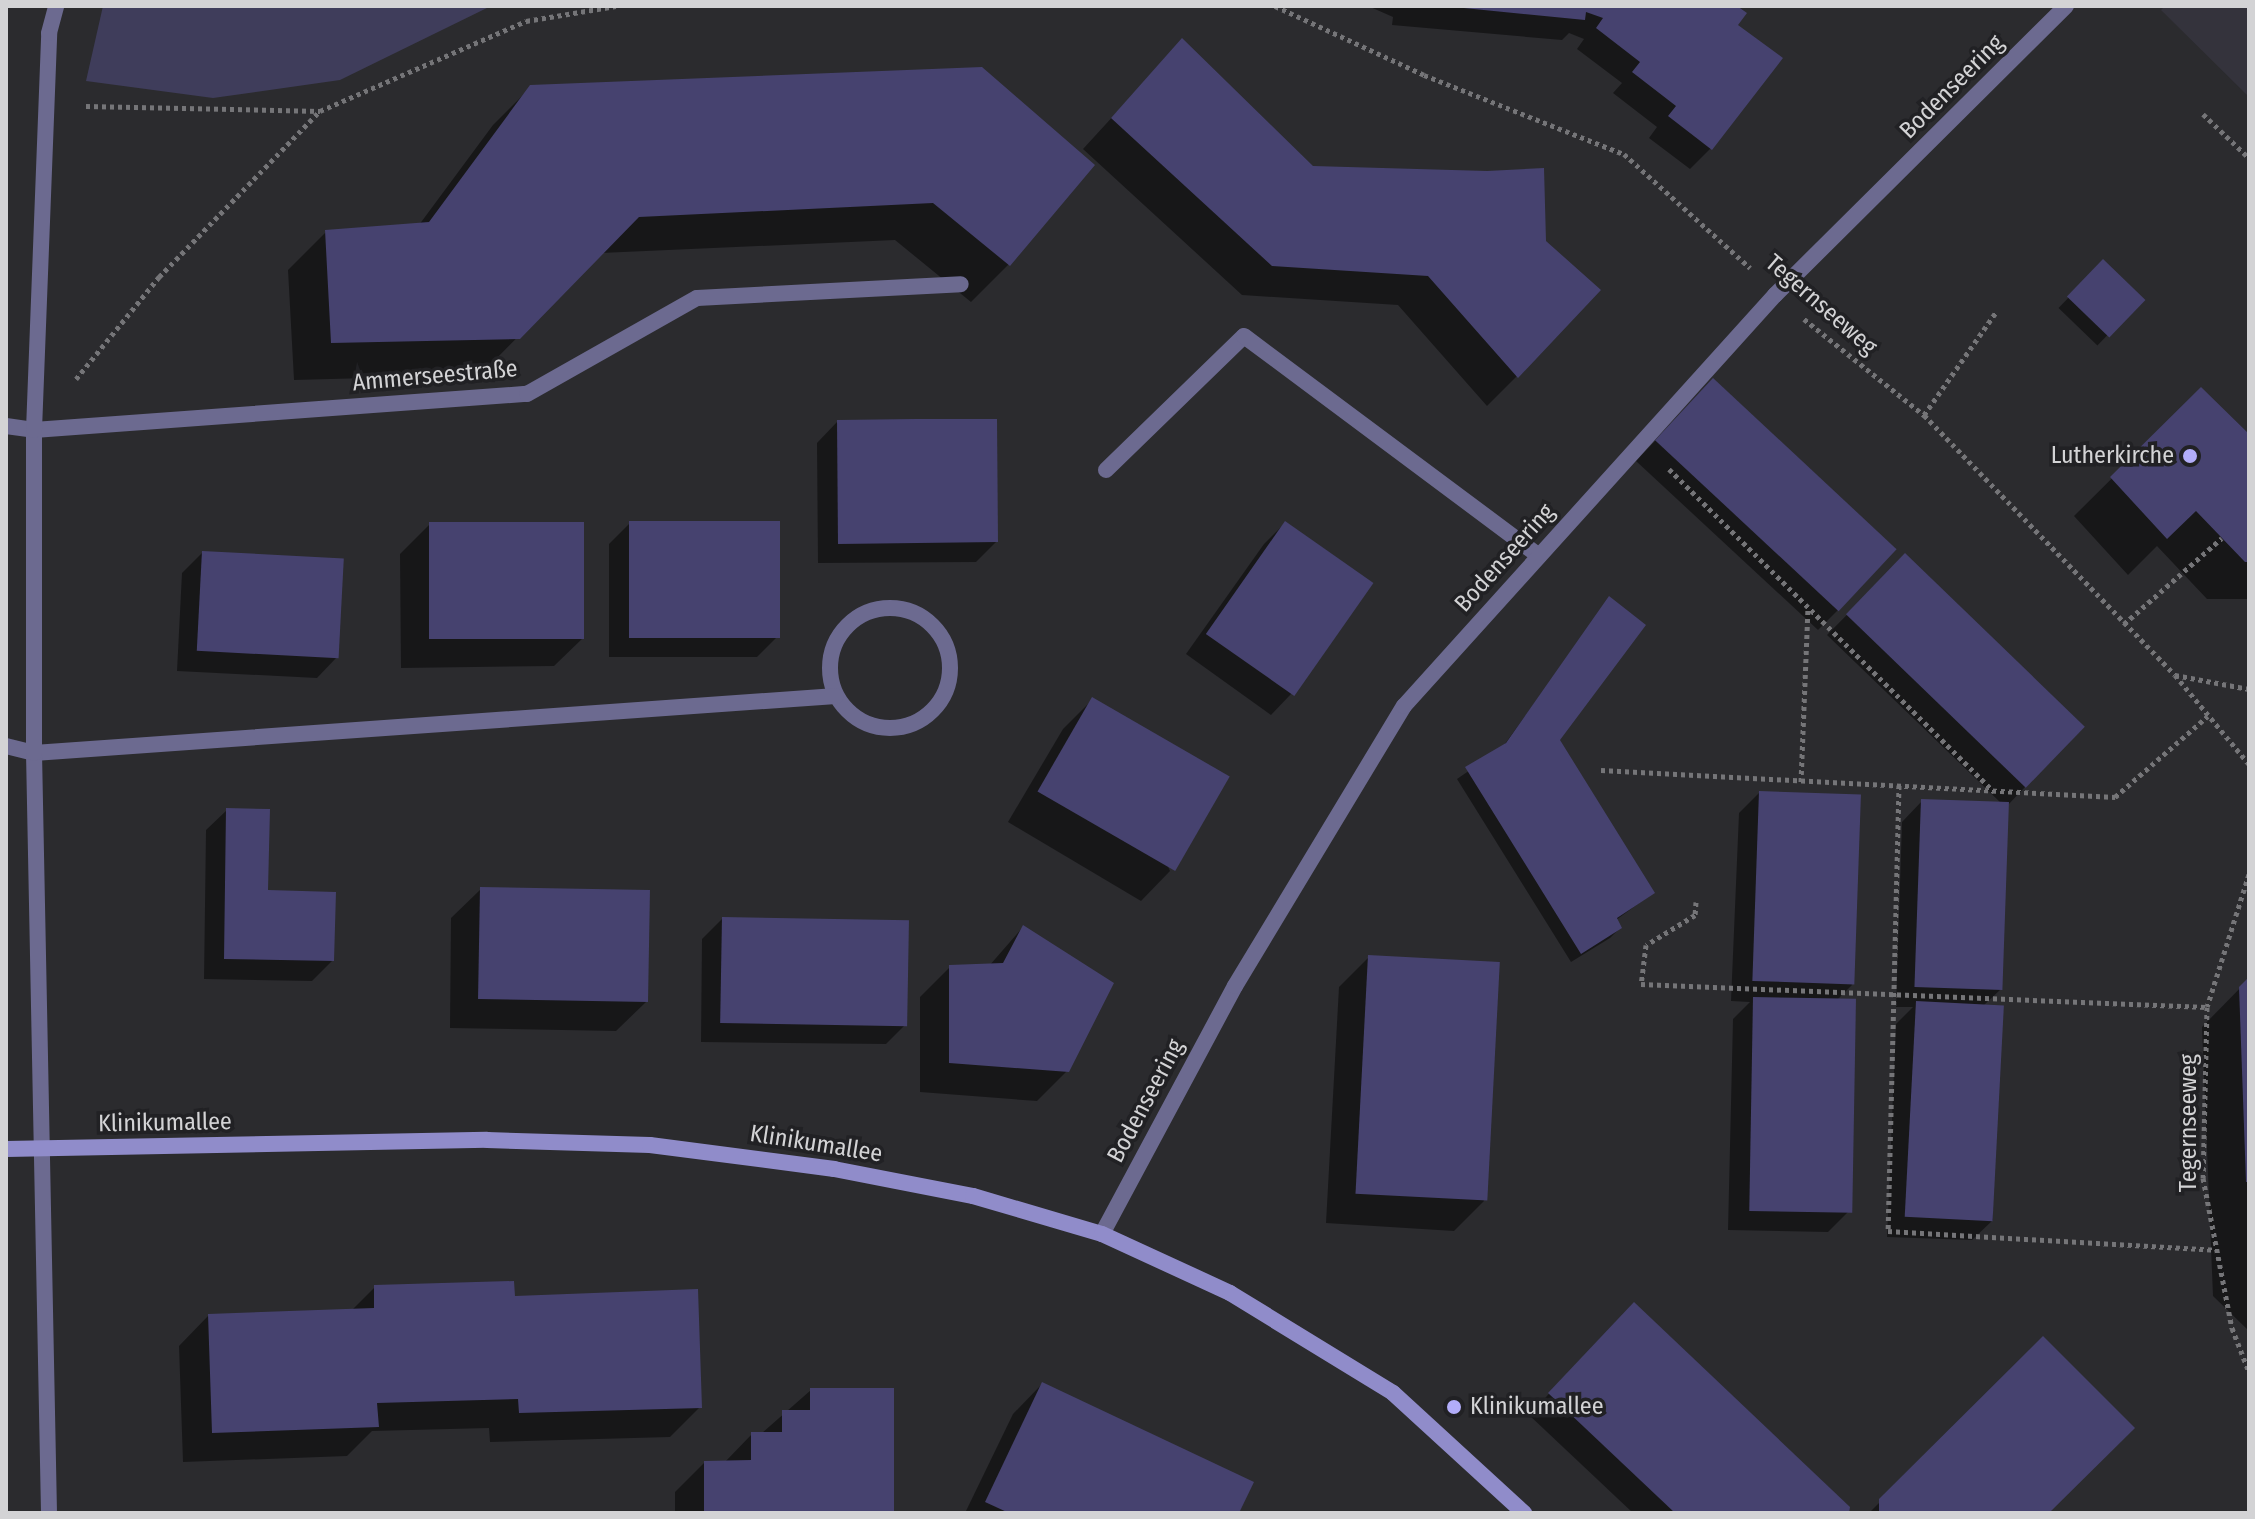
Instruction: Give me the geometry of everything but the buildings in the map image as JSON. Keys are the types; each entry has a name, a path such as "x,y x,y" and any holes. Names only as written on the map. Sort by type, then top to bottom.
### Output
{"street":[{"path":"49,1513 34,753 34,430 45,105 49,33 56,6"},
{"name":"Bodenseering","path":"1102,1234 1235,986 1404,706 1775,295 2066,6"},
{"name":"Ammerseestraße","path":"6,426 34,430 527,394 697,298 961,284"},
{"path":"1106,470 1244,336 1539,556"},
{"path":"894,607 913,612 932,624 943,640 950,658 949,683 931,712 905,727 870,725 855,717 836,696 831,655 840,634 852,621 872,610 894,607"},
{"path":"6,746 34,753 836,696"},
{"name":"Klinikumallee","path":"6,1149 487,1140 650,1145 865,1175 973,1196 1102,1234 1230,1293 1393,1393 1524,1513"}],"path":[{"path":"34,430 159,277 320,111 526,21 616,6"},
{"name":"Tegernseeweg","path":"1275,6 1424,75 1624,154 1746,263 1775,295 1924,415 2175,675 2249,764"},
{"path":"45,105 320,111"},
{"path":"2203,114 2249,158"},
{"path":"1924,415 1996,312"},
{"path":"1642,442 1994,792"},
{"path":"2124,624 2222,538"},
{"path":"1801,782 1808,606"},
{"path":"2175,675 2249,689"},
{"path":"1601,770 2115,797 2208,716"},
{"path":"1899,785 1888,1231 2214,1250"},
{"name":"Tegernseeweg","path":"2249,874 2207,1007 2203,1178 2214,1250 2232,1328 2249,1372"},
{"path":"1696,902 1695,915 1646,945 1641,984 2207,1007"}],"shaded area":[{"path":"103,6 491,6 340,80 213,98 86,81"},
{"path":"2165,6 2249,6 2249,97 2161,10"}],"place":[{"name":"Lutherkirche","path":"2190,456"},
{"name":"Klinikumallee","path":"1454,1407"}]}
